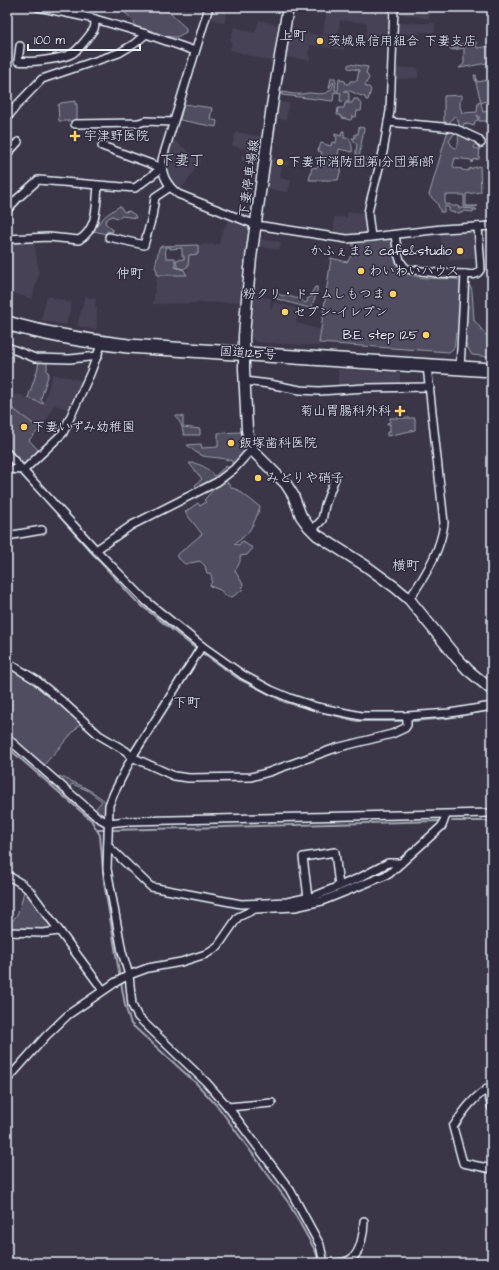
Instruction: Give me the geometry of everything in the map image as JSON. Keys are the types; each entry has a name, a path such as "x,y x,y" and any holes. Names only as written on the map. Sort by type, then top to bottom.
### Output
{"highway":[{"name":"国道125号","path":"7,323 38,332 128,346 492,370"}],"street":[{"path":"38,7 95,19 146,34 195,51"},
{"path":"209,7 162,160 162,168 165,179 170,187 180,195 256,225 337,238 355,239 439,229 492,226"},
{"name":"下妻停車場線","path":"252,449 247,432 244,381 244,353 248,290 272,106 288,7"},
{"path":"370,237 368,212 381,162 390,111 394,7"},
{"path":"20,46 18,61 26,62 51,59 73,53 85,41 94,28 95,19"},
{"path":"7,118 17,105 42,79 119,52 134,44 146,34"},
{"path":"75,124 139,124 145,121 173,122"},
{"path":"388,122 454,128 476,137 481,143"},
{"path":"7,154 18,142"},
{"path":"102,146 162,168"},
{"path":"7,210 38,180 135,188 162,168"},
{"path":"7,240 49,237 79,240 83,238 95,218 98,186"},
{"path":"109,237 144,245 152,217 155,198 170,187"},
{"path":"396,234 400,262 403,267 414,271 476,275 482,268 478,227"},
{"path":"460,368 464,274"},
{"path":"7,469 24,470 64,433 98,356 102,343"},
{"path":"7,347 35,358 70,359 98,356"},
{"path":"409,599 435,555 442,538 444,526 443,504 427,366"},
{"path":"244,381 300,390 430,387"},
{"path":"96,550 137,522 217,482 234,469 252,449 286,484 293,495 304,522 325,540 374,571 409,599 460,662 492,690"},
{"path":"7,453 146,602 202,646 243,675 271,690 317,707 361,716 407,716 450,713 492,706"},
{"path":"312,530 322,520 325,505 335,478"},
{"path":"7,536 42,530"},
{"path":"202,646 132,756 109,805 107,869 132,1004 138,1017 206,1082 228,1108 290,1190 320,1245 324,1263"},
{"path":"7,662 36,680 99,734 132,756 174,776 189,778 251,776 269,772 336,748 392,734 406,728 408,725 407,716"},
{"path":"7,738 97,817 108,823 128,821 492,813"},
{"path":"7,1080 46,1036 69,1014 116,982 148,968 181,962 206,954 218,946 238,917 256,909 294,907 322,901 389,874 442,826 446,815"},
{"path":"108,846 151,887 241,904 287,902 316,896 359,878 388,863 401,863"},
{"path":"308,898 303,857 335,852 339,886"},
{"path":"7,875 30,891 103,990"},
{"path":"7,932 43,933 60,931"},
{"path":"489,1088 492,1108"},
{"path":"489,1088 469,1105 453,1127 463,1163 492,1169"},
{"path":"228,1108 272,1104"},
{"path":"332,1263 351,1259 358,1250 364,1229 364,1221"}],"shaded area":[{"path":"122,7 164,7 186,28 186,32 177,37 171,37 150,34 146,30 136,29 134,21 123,11"},
{"path":"209,7 218,7 228,10 224,23 206,17"},
{"path":"327,7 394,11 393,38 366,38 367,23 340,20 338,36 323,34"},
{"path":"397,7 431,7 429,19 397,13"},
{"path":"259,20 282,26 276,63 230,50 232,42 230,42 234,27 255,33"},
{"path":"396,23 435,23 435,32 420,32 420,34 396,34"},
{"path":"289,29 296,30 296,32 346,38 344,50 310,45 308,55 310,56 310,60 285,57"},
{"path":"472,40 476,42 477,48 492,46 492,62 459,68 464,64 464,48 453,50 449,48 458,48 458,44 467,44"},
{"path":"349,64 368,67 366,73 369,78 365,85 371,90 368,100 366,100 365,97 345,90 345,92 348,92 349,95 349,102 340,101 341,93 334,92 333,101 282,95 282,92 297,94 326,93 332,88 334,83 333,82 329,88 331,78 335,78 335,90 338,91 339,78 340,80 345,81 346,84 349,84 350,81 357,81 359,70 348,68"},
{"path":"395,68 418,68 418,78 394,79"},
{"path":"474,75 476,75 477,82 488,80 489,82 492,81 492,99 481,103 483,112 487,111 488,114 492,114 492,121 479,121 479,116 477,115 478,120 475,121 474,126 464,123 463,128 459,126 457,119 454,116 448,125 447,122 444,122 444,96 462,95 460,108 462,113 477,112 478,103 481,102"},
{"path":"354,99 358,99 362,104 361,111 357,111 356,117 352,116 352,119 350,120 337,115 338,108 344,108 345,103 352,103"},
{"path":"75,101 75,104 77,104 77,121 59,121 58,105 61,103"},
{"path":"277,102 289,103 286,120 275,118"},
{"path":"184,104 212,108 210,119 217,121 216,127 180,120"},
{"path":"359,127 364,128 359,158 377,160 375,166 356,163 357,145 352,138 355,138 355,134 358,134"},
{"path":"448,130 456,131 449,141 455,148 458,145 459,132 476,141 474,148 478,149 480,144 479,159 473,160 472,163 471,160 455,158 453,166 455,168 468,171 469,169 480,166 481,192 466,194 466,206 478,206 464,207 464,195 445,195 445,205 450,204 451,206 458,206 459,208 477,210 473,210 473,212 449,212 449,207 444,207 444,212 440,212 437,203 429,195"},
{"path":"342,131 344,131 344,138 349,138 352,145 352,152 339,149 337,161 343,162 338,180 309,180 312,167 317,168 322,152 318,151 321,143 331,146 332,142 336,143 337,137 335,134 341,136"},
{"path":"236,132 264,137 260,167 251,165 251,162 241,161 242,155 247,155 247,149 232,146"},
{"path":"169,139 175,141 201,161 178,194 162,172"},
{"path":"270,158 289,161 288,166 282,165 280,178 291,181 288,192 266,189"},
{"path":"120,206 124,212 129,211 135,215 136,218 122,216 118,218 112,216 106,220 105,223 112,229 113,232 107,231 106,234 94,231 99,223 111,211"},
{"path":"347,212 368,213 371,237 334,237 334,217 347,217"},
{"path":"231,215 252,224 242,302 153,304 157,275 187,275 188,254 198,254 198,245 219,244 221,235"},
{"path":"474,227 476,258 448,261 450,257 443,252 439,229"},
{"name":"粉クリ・ドームしもつま","path":"391,238 394,241 395,257 398,266 402,271 424,278 455,279 460,282 458,333 456,333 454,348 449,352 319,343 331,258 347,262 353,253 353,241"},
{"path":"259,239 281,242 279,250 258,246"},
{"path":"34,242 39,273 32,299 12,293 7,310 7,243"},
{"path":"198,245 198,254 189,255 188,266 184,269 177,267 176,260 184,259 184,256 182,256 182,248 170,249 170,247 165,247 166,258 175,258 175,267 184,270 187,275 157,275 155,267 159,248 162,246"},
{"path":"315,287 317,287 317,290 312,308 277,299 275,296 277,292 280,295 300,299 305,303 308,301 307,299 312,296 311,294"},
{"path":"467,287 471,287 472,291 474,320 486,335 492,335 492,357 472,355 465,343"},
{"path":"252,295 271,298 270,308 272,309 274,302 299,309 296,323 321,330 319,346 256,342 250,336"},
{"path":"47,296 72,303 66,325 41,320"},
{"path":"85,296 96,299 96,330 77,326"},
{"path":"39,362 47,362 47,372 49,373 41,398 43,404 28,398"},
{"path":"338,369 400,373 400,384 338,389"},
{"name":"下妻いずみ幼稚園","path":"53,374 86,382 74,411 54,405 44,425 29,440 22,464 7,448 7,413 12,407 9,398 19,394 43,405"},
{"name":"下妻いずみ幼稚園","path":"12,408 40,429 29,440 40,452 26,463 22,464 7,448 7,413"},
{"path":"175,416 183,416 183,427 200,429 200,435 184,435 181,424"},
{"path":"390,418 415,418 415,430 387,436 387,432 390,432 390,424 387,423 390,422"},
{"path":"242,432 245,450 237,461 232,464 232,461 203,456 187,445 201,444 202,448 218,447 218,433"},
{"path":"189,463 204,466 215,476 226,466 229,468 219,477 197,489 195,485 202,479"},
{"path":"226,481 232,488 238,490 260,507 251,528 234,544 239,545 244,541 253,548 247,555 240,556 240,562 235,571 243,584 243,587 242,590 232,597 228,597 220,590 210,586 212,580 211,575 210,573 207,573 205,566 200,561 185,564 176,556 202,534 185,512 198,503 200,506 206,502 204,500 215,488"},
{"path":"7,664 36,683 82,722 43,766 7,733"},
{"path":"59,776 78,784 102,798 107,803 104,815 102,816 94,811 102,801 87,790 72,784 68,789 56,779"},
{"path":"24,890 27,891 53,927 52,929 44,931 7,929 7,925 15,918 19,910"}],"waterway":[{"path":"46,501 137,602 195,648"},
{"path":"202,653 239,679 285,702 314,710"},
{"path":"413,721 447,718 492,710"},
{"path":"318,711 357,721 405,721"},
{"path":"7,747 91,820 100,835 104,882 120,978"},
{"path":"113,830 440,821"},
{"path":"452,821 492,821"},
{"path":"97,830 105,830"},
{"path":"121,982 125,1005 131,1024 196,1083 219,1108 288,1202 316,1252 319,1263"}],"place":[{"name":"茨城県信用組合 下妻支店","path":"320,41"},
{"name":"宇津野医院","path":"75,136"},
{"name":"下妻市消防団第1分団第1部","path":"280,162"},
{"name":"かふぇまる cafe&studio","path":"460,251"},
{"name":"わいわいハウス","path":"361,271"},
{"name":"粉クリ・ドームしもつま","path":"393,294"},
{"name":"セブン-イレブン","path":"285,312"},
{"name":"B.E. step 125","path":"426,335"},
{"name":"菊山胃腸科外科","path":"400,411"},
{"name":"下妻いずみ幼稚園","path":"24,427"},
{"name":"飯塚歯科医院","path":"231,443"},
{"name":"みどりや硝子","path":"258,478"}],"district":[{"name":"上町","path":"293,36"},
{"name":"下妻丁","path":"182,160"},
{"name":"仲町","path":"130,274"},
{"name":"横町","path":"406,566"},
{"name":"下町","path":"187,703"}]}
